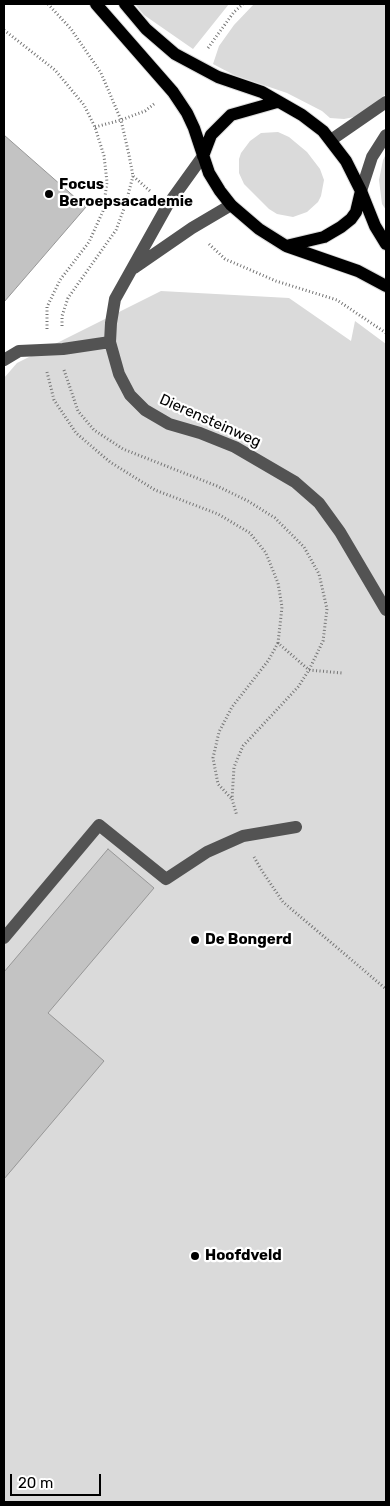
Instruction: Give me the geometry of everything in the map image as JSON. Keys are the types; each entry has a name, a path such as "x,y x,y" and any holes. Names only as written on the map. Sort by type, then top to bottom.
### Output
{"main road":[{"path":"96,4 173,92 187,113 194,128 203,156 216,185 231,205 259,229 286,246 358,271 386,286"},
{"path":"125,4 146,29 175,54 218,77 262,92 302,115 323,132 346,161 375,226 386,244"},
{"path":"203,156 211,135 231,114 277,102"},
{"path":"286,246 324,237 341,227 356,212 361,191"}],"street":[{"path":"331,140 386,102"},
{"path":"361,191 372,157 386,135"},
{"name":"Dierensteinweg","path":"203,156 167,206 115,299 110,342 119,374 130,395 145,410 169,424 200,433 235,447 296,482 319,503 340,532 386,610"},
{"name":"Dierensteinweg","path":"130,270 192,228 231,205"},
{"path":"4,360 19,350 63,349 110,342"},
{"path":"4,938 99,825 166,879 207,852 243,836 296,827"}],"path":[{"path":"132,176 125,206 116,230 68,298 62,316 64,368 78,411 94,430 123,449 217,486 248,501 274,518 304,547 319,574 327,609 323,641 310,670 298,687 243,746 234,767 232,799 243,836 262,871 283,902 386,989"},
{"path":"232,799 218,784 213,758 218,732 232,707 256,678 278,643"},
{"path":"310,670 342,673"}],"shaded area":[{"path":"135,4 229,4 193,49 144,15"},
{"path":"254,4 386,4 386,94 359,116 344,119 330,118 322,111 287,93 234,75 213,64 219,46 234,25"},
{"path":"278,132 289,137 307,152 320,169 324,180 318,202 307,212 293,217 277,214 269,209 244,184 239,173 241,153 250,141 261,133"},
{"path":"386,154 386,210 382,204 379,180"},
{"name":"De Bongerd","path":"161,291 289,298 351,341 355,321 386,344 386,1502 4,1502 4,378 17,363"}],"building":[{"path":"4,135 86,207 4,302"},
{"path":"108,849 154,888 48,1013 104,1061 4,1179 4,972"}],"place":[{"name":"Focus Beroepsacademie","path":"49,194"},
{"name":"De Bongerd","path":"195,940"},
{"name":"Hoofdveld","path":"195,1256"}]}
